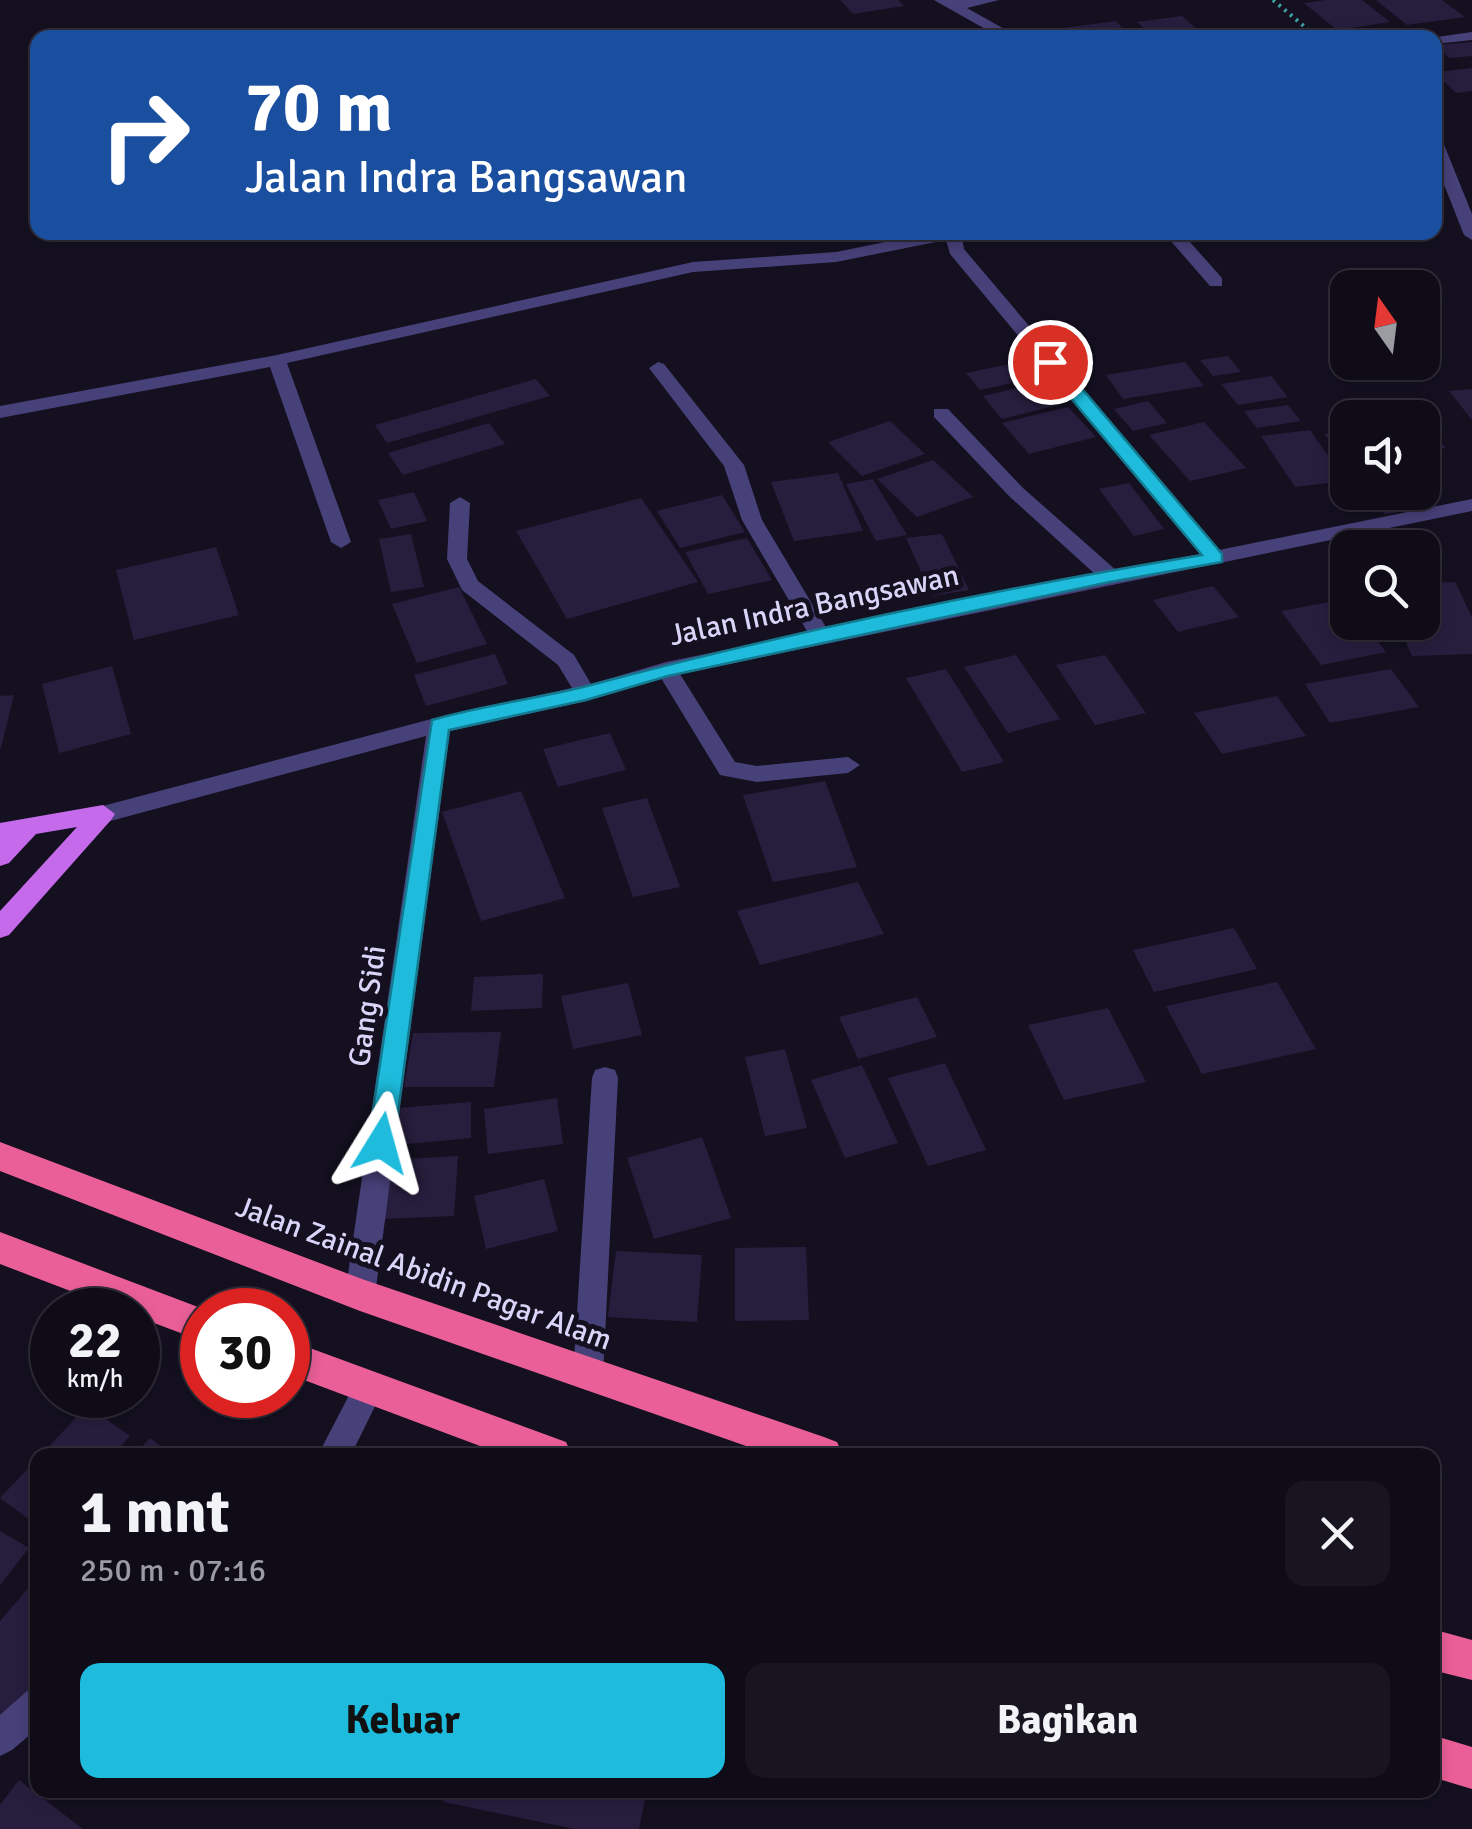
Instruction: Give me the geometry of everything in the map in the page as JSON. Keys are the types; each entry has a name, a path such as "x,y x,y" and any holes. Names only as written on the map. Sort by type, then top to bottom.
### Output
{"highway":[{"name":"Jalan Zainal Abidin Pagar Alam","path":"0,1156 360,1296 803,1448"},
{"path":"0,1248 180,1317"},
{"path":"310,1366 535,1448"},
{"path":"1440,1651 1472,1660"},
{"path":"1440,1758 1472,1768"}],"main road":[{"name":"Jalan Indra Bangsawan","path":"0,832 103,814"},
{"path":"0,928 103,814"},
{"path":"0,857 27,829"}],"street":[{"path":"946,3 992,0"},
{"path":"946,3 998,30"},
{"path":"1442,39 1472,36"},
{"path":"1442,159 1472,235"},
{"path":"0,412 277,360 693,267 836,258 948,240"},
{"path":"955,240 1215,558"},
{"path":"1178,240 1216,282"},
{"path":"277,360 341,542"},
{"path":"658,368 734,465 752,520 822,638"},
{"path":"941,413 1016,492 1110,576"},
{"path":"460,503 457,559 469,585 566,660 586,693"},
{"name":"Jalan Indra Bangsawan","path":"103,814 439,725 586,693 666,669 1472,505"},
{"path":"666,669 728,769 757,774 848,766"},
{"name":"Gang Sidi","path":"360,1296 439,725"},
{"path":"588,1375 605,1078"},
{"path":"338,1448 368,1388"},
{"path":"0,1738 30,1711"}],"path":[{"path":"1274,0 1309,30"}],"building":[{"path":"840,0 898,0 904,6 853,14"},
{"path":"1362,0 1390,22 1337,30 1304,3"},
{"path":"1376,0 1442,0 1465,17 1407,25"},
{"path":"1182,16 1198,30 1146,30 1137,22"},
{"path":"1116,21 1124,30 1048,30"},
{"path":"1472,42 1472,56 1449,58 1442,44"},
{"path":"1472,68 1472,91 1456,93 1442,79 1442,71"},
{"path":"1228,356 1241,372 1213,376 1200,360"},
{"path":"1036,359 1050,375 980,390 966,373"},
{"path":"1185,362 1204,386 1123,399 1106,375"},
{"path":"1271,376 1288,397 1238,405 1221,384"},
{"path":"536,379 550,396 387,443 375,425"},
{"path":"1046,381 1066,403 1002,419 983,396"},
{"path":"1472,389 1472,420 1449,391"},
{"path":"1148,401 1167,423 1133,431 1114,409"},
{"path":"1288,405 1301,421 1257,428 1244,411"},
{"path":"1068,407 1096,437 1029,454 1002,423"},
{"path":"890,421 925,454 862,476 828,442"},
{"path":"1204,422 1246,468 1190,481 1149,435"},
{"path":"489,423 505,444 403,475 388,453"},
{"path":"1310,430 1330,458 1330,483 1295,487 1261,436"},
{"path":"933,460 973,497 917,517 877,479"},
{"path":"838,473 863,531 794,541 771,482"},
{"path":"873,479 907,535 876,541 846,484"},
{"path":"1129,483 1164,529 1134,536 1099,489"},
{"path":"414,492 427,521 391,529 378,500"},
{"path":"722,495 745,532 680,548 657,511"},
{"path":"641,498 698,582 567,619 516,531"},
{"path":"411,534 424,587 391,592 379,539"},
{"path":"942,534 969,590 932,596 906,538"},
{"path":"747,538 772,580 708,594 685,552"},
{"path":"216,547 239,615 134,640 116,570"},
{"path":"1440,582 1455,582 1472,617 1472,654 1412,656 1405,640 1440,640"},
{"path":"1213,586 1239,617 1178,632 1153,600"},
{"path":"459,587 487,644 417,663 392,604"},
{"path":"1330,602 1330,640 1377,640 1386,652 1321,665 1281,611"},
{"path":"495,654 508,684 426,706 414,675"},
{"path":"1016,655 1060,719 1008,733 964,667"},
{"path":"1105,655 1146,713 1095,725 1056,665"},
{"path":"112,666 131,734 59,753 42,684"},
{"path":"946,669 1004,762 962,772 906,678"},
{"path":"1391,669 1419,707 1330,723 1305,684"},
{"path":"14,695 1,748 0,748 0,696"},
{"path":"1277,696 1306,736 1222,754 1194,713"},
{"path":"610,733 626,770 558,787 543,749"},
{"path":"825,781 857,867 773,882 743,795"},
{"path":"521,791 565,898 481,921 442,812"},
{"path":"647,798 680,887 633,897 602,808"},
{"path":"858,882 884,934 760,965 737,911"},
{"path":"1234,928 1257,969 1154,992 1133,950"},
{"path":"543,974 542,1008 471,1011 474,977"},
{"path":"1277,982 1316,1049 1202,1074 1166,1006"},
{"path":"628,983 642,1035 573,1049 561,996"},
{"path":"917,997 937,1037 858,1059 839,1017"},
{"path":"1108,1008 1146,1082 1064,1100 1028,1025"},
{"path":"501,1032 494,1087 404,1087 413,1033"},
{"path":"785,1049 807,1128 765,1136 745,1057"},
{"path":"945,1063 986,1150 928,1166 888,1078"},
{"path":"862,1065 898,1143 845,1158 811,1080"},
{"path":"557,1098 563,1144 488,1154 484,1109"},
{"path":"471,1102 471,1138 397,1145 398,1108"},
{"path":"702,1137 731,1218 654,1239 627,1158"},
{"path":"458,1156 454,1216 380,1219 384,1160"},
{"path":"544,1179 558,1231 486,1249 474,1196"},
{"path":"806,1247 809,1320 735,1321 735,1248"},
{"path":"616,1251 702,1255 697,1322 608,1317"},
{"path":"76,1418 104,1418 130,1436 119,1448 48,1448"},
{"path":"150,1438 164,1448 141,1448"},
{"path":"30,1466 30,1520 0,1498"},
{"path":"0,1531 29,1548 0,1585"},
{"path":"30,1586 30,1690 0,1726 0,1621"},
{"path":"19,1780 30,1788 30,1798 43,1798 83,1829 0,1829 0,1805"},
{"path":"444,1798 645,1798 639,1829 575,1829 443,1802"}],"route":[{"path":"381,1143 439,725 586,693 666,669 1110,576 1215,558 1050,362"}]}
